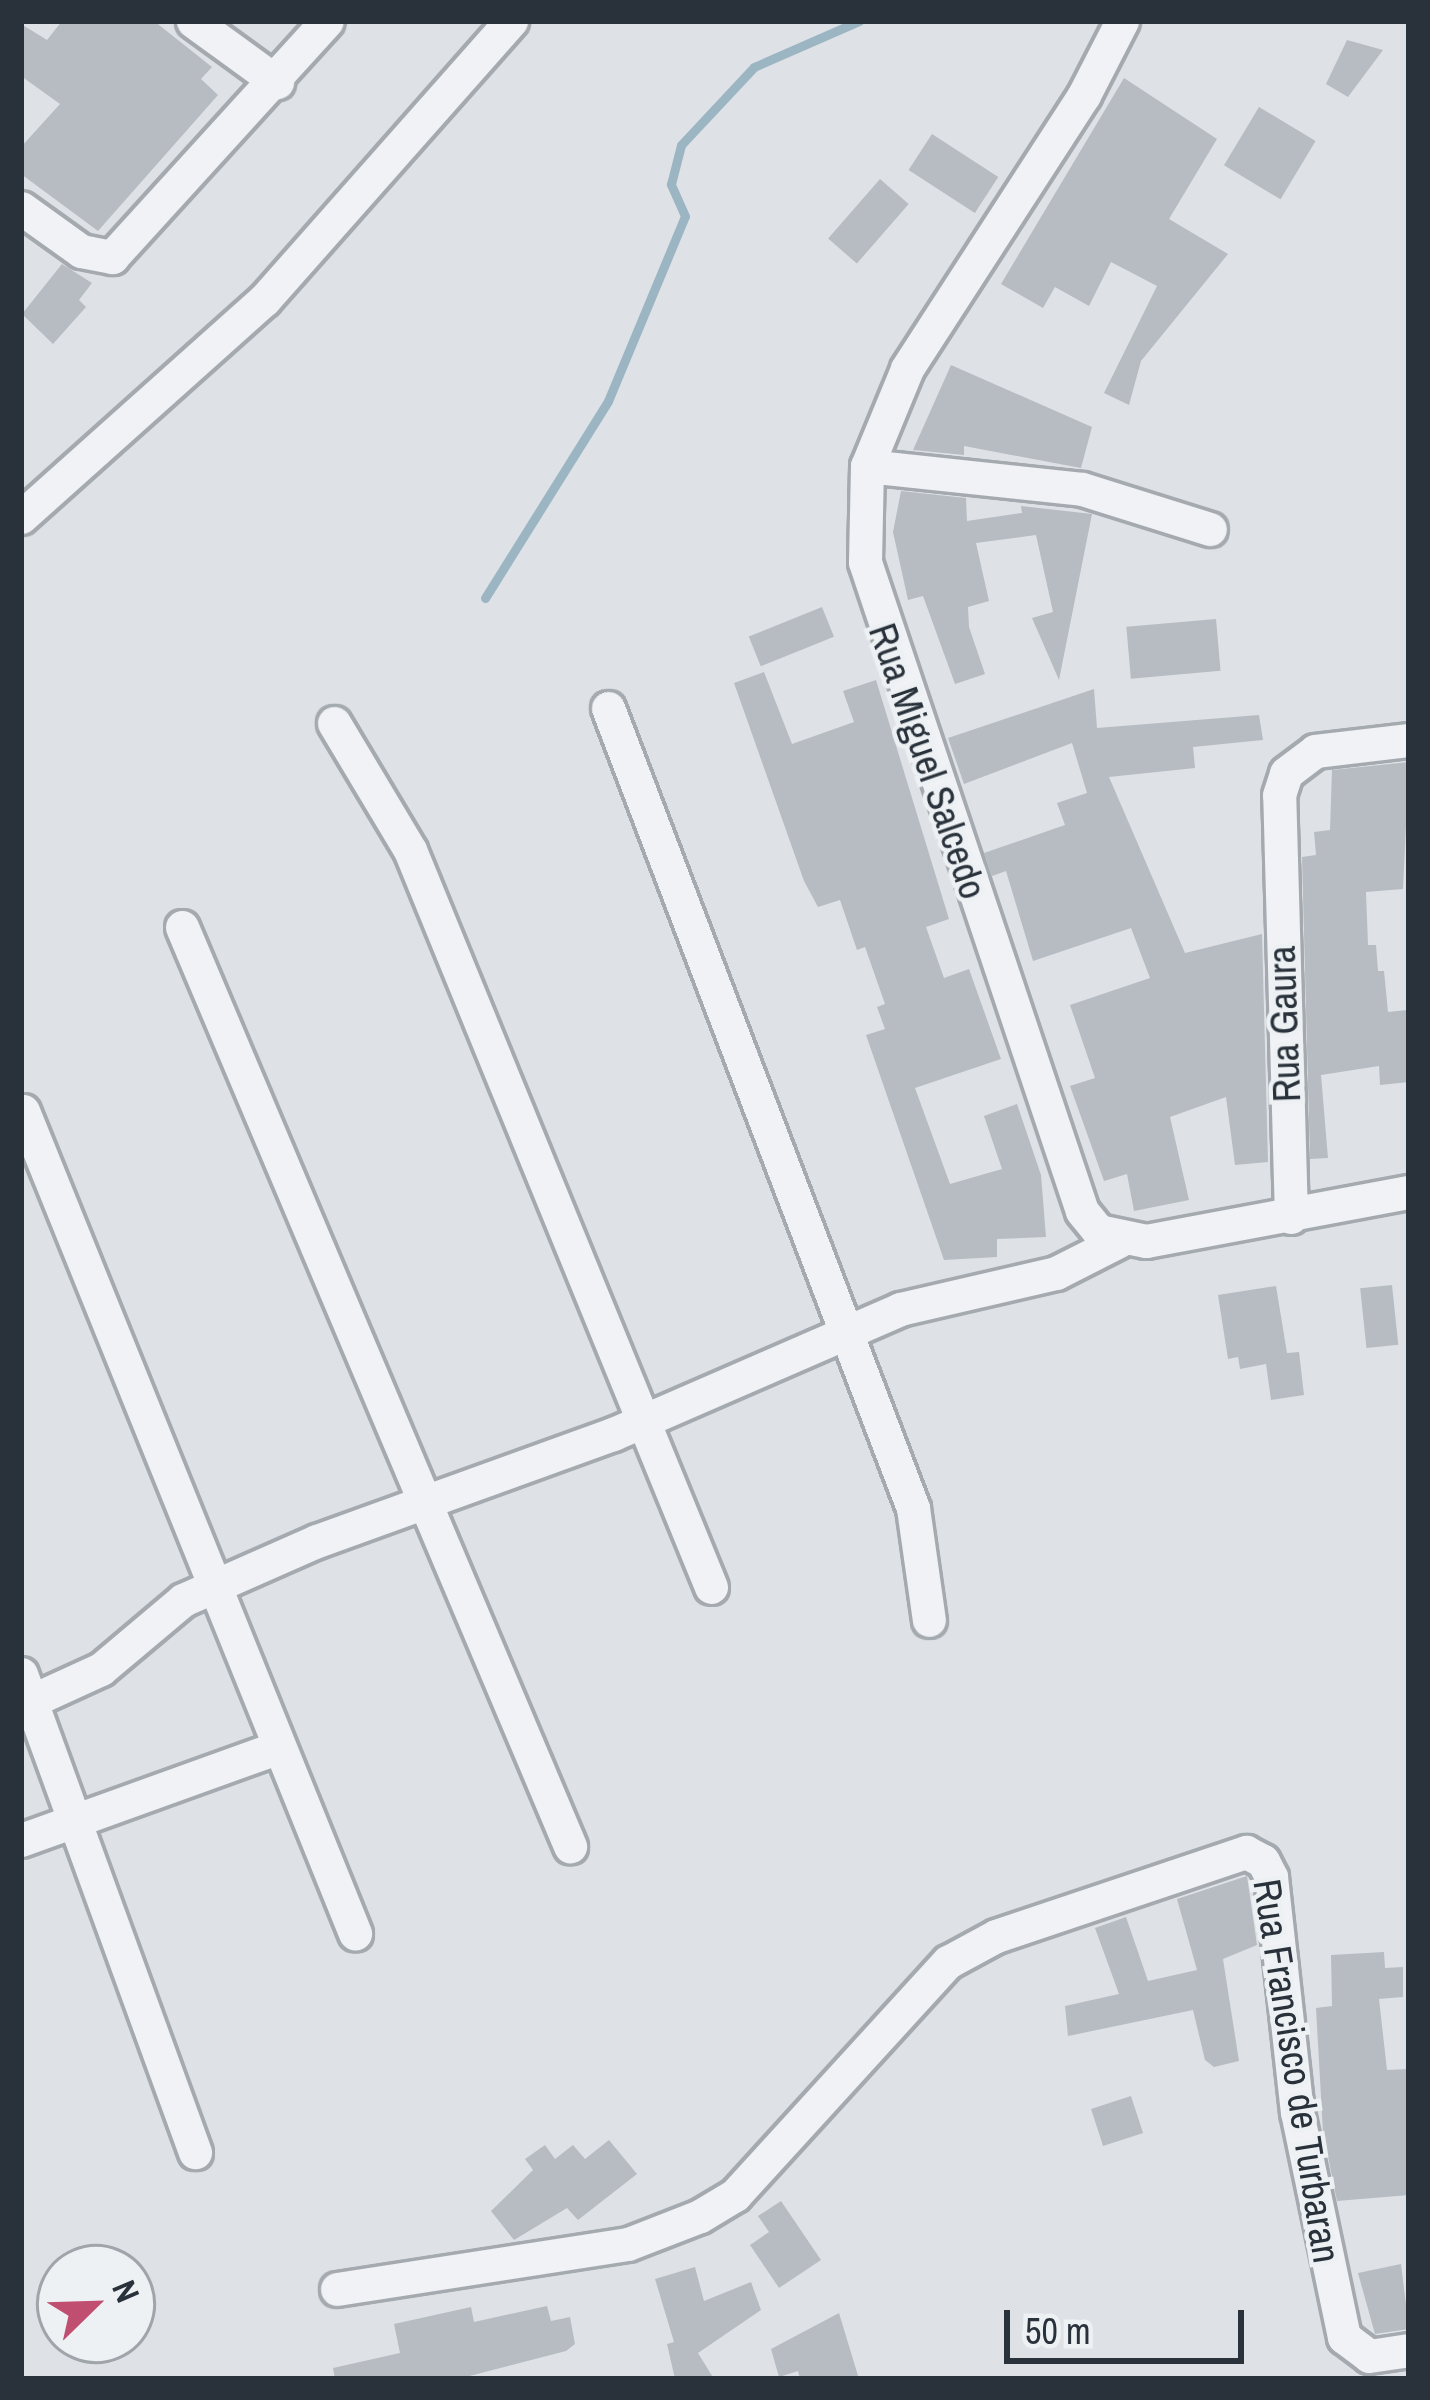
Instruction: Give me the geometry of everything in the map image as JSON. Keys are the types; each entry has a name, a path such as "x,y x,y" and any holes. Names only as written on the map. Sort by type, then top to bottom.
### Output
{"street":[{"path":"193,21 277,82"},
{"path":"21,208 81,250 112,257 277,82 327,21"},
{"path":"21,517 264,300 511,21"},
{"name":"Rua Miguel Salcedo","path":"1119,1241 1082,1210 882,630 866,562 868,466 908,369 1084,94 1122,21"},
{"path":"868,466 1082,489 1210,530"},
{"path":"608,708 913,1508 929,1620"},
{"path":"334,723 410,850 711,1587"},
{"name":"Rua Gaura","path":"1291,1217 1279,795 1301,758 1409,740"},
{"path":"182,927 570,1846"},
{"path":"22,1111 355,1933"},
{"path":"195,2152 26,1687 101,1669 183,1600 214,1586 644,1421 900,1309 1056,1273 1119,1241 1291,1217 1409,1192"},
{"path":"21,1840 279,1747"},
{"name":"Rua Francisco de Turbaran","path":"337,2289 628,2243 700,2216 735,2195 948,1962 996,1936 1246,1852 1263,1861 1271,1877 1297,2112 1344,2337 1369,2356 1409,2350"}],"building":[{"path":"62,21 154,21 212,67 201,79 218,95 98,231 21,174 21,147 60,104 21,76 21,24 47,40"},
{"path":"1347,40 1383,50 1348,97 1326,84"},
{"path":"1124,78 1217,139 1169,219 1228,254 1141,361 1129,405 1104,393 1157,286 1111,262 1089,306 1055,287 1043,308 1001,284"},
{"path":"1259,107 1316,141 1281,199 1224,165"},
{"path":"932,134 998,177 975,213 909,170"},
{"path":"880,179 909,204 857,264 828,239"},
{"path":"62,264 92,283 79,300 86,307 53,344 22,314"},
{"path":"951,365 1092,427 1081,468 964,446 964,455 913,450"},
{"path":"901,491 966,498 967,521 1022,513 1021,506 1092,514 1059,680 1032,618 1053,612 1036,535 976,543 989,601 968,607 969,627 985,674 955,684 923,596 908,600 893,532"},
{"path":"822,607 834,637 761,666 749,637"},
{"path":"1216,619 1221,671 1131,679 1126,627"},
{"path":"764,672 792,744 854,722 843,691 876,680 949,919 926,927 944,978 969,969 1001,1059 915,1088 950,1184 1002,1169 984,1116 1017,1104 1041,1175 1046,1237 997,1239 997,1257 944,1260 866,1035 885,1029 877,1007 885,1004 865,947 857,950 840,900 818,907 804,881 734,683"},
{"path":"1094,689 1097,728 1259,715 1263,740 1193,747 1195,768 1109,777 1185,953 1262,934 1268,1162 1235,1165 1226,1097 1170,1117 1189,1200 1134,1211 1127,1174 1104,1181 1070,1086 1095,1078 1070,1005 1150,978 1131,928 1033,961 1006,871 992,876 984,853 1065,825 1057,803 1087,793 1072,743 964,784 948,738"},
{"path":"1409,762 1403,889 1366,892 1368,945 1376,945 1378,971 1384,971 1388,1012 1407,1010 1409,1082 1380,1085 1379,1066 1321,1075 1328,1158 1310,1159 1302,857 1316,855 1314,832 1330,830 1332,770"},
{"path":"1392,1285 1398,1345 1366,1348 1360,1288"},
{"path":"1276,1286 1287,1353 1299,1352 1304,1395 1271,1400 1266,1364 1240,1369 1238,1357 1228,1359 1218,1295"},
{"path":"1247,1876 1257,1945 1223,1959 1239,2061 1214,2067 1205,2060 1193,2010 1068,2036 1065,2006 1119,1994 1095,1928 1126,1917 1148,1981 1197,1970 1177,1899"},
{"path":"1384,1952 1385,1968 1403,1967 1403,1997 1379,1999 1387,2070 1409,2069 1409,2195 1337,2201 1323,2132 1316,2008 1332,2006 1331,1955"},
{"path":"1131,2096 1143,2133 1103,2146 1091,2109"},
{"path":"609,2140 637,2174 578,2220 567,2208 514,2240 491,2211 533,2170 525,2159 545,2145 555,2159 573,2145 585,2159"},
{"path":"781,2201 821,2260 779,2288 750,2245 769,2232 758,2216"},
{"path":"1401,2264 1409,2329 1375,2334 1358,2273"},
{"path":"695,2267 704,2301 751,2282 761,2310 698,2353 714,2379 675,2379 667,2344 674,2342 655,2279"},
{"path":"547,2306 551,2321 570,2317 575,2344 566,2351 458,2379 335,2379 333,2368 400,2353 394,2324 471,2307 474,2322"},
{"path":"839,2313 859,2379 800,2379 798,2371 779,2377 771,2349"}],"waterway":[{"path":"485,598 608,401 685,216 671,184 681,145 754,67 859,21"}]}
